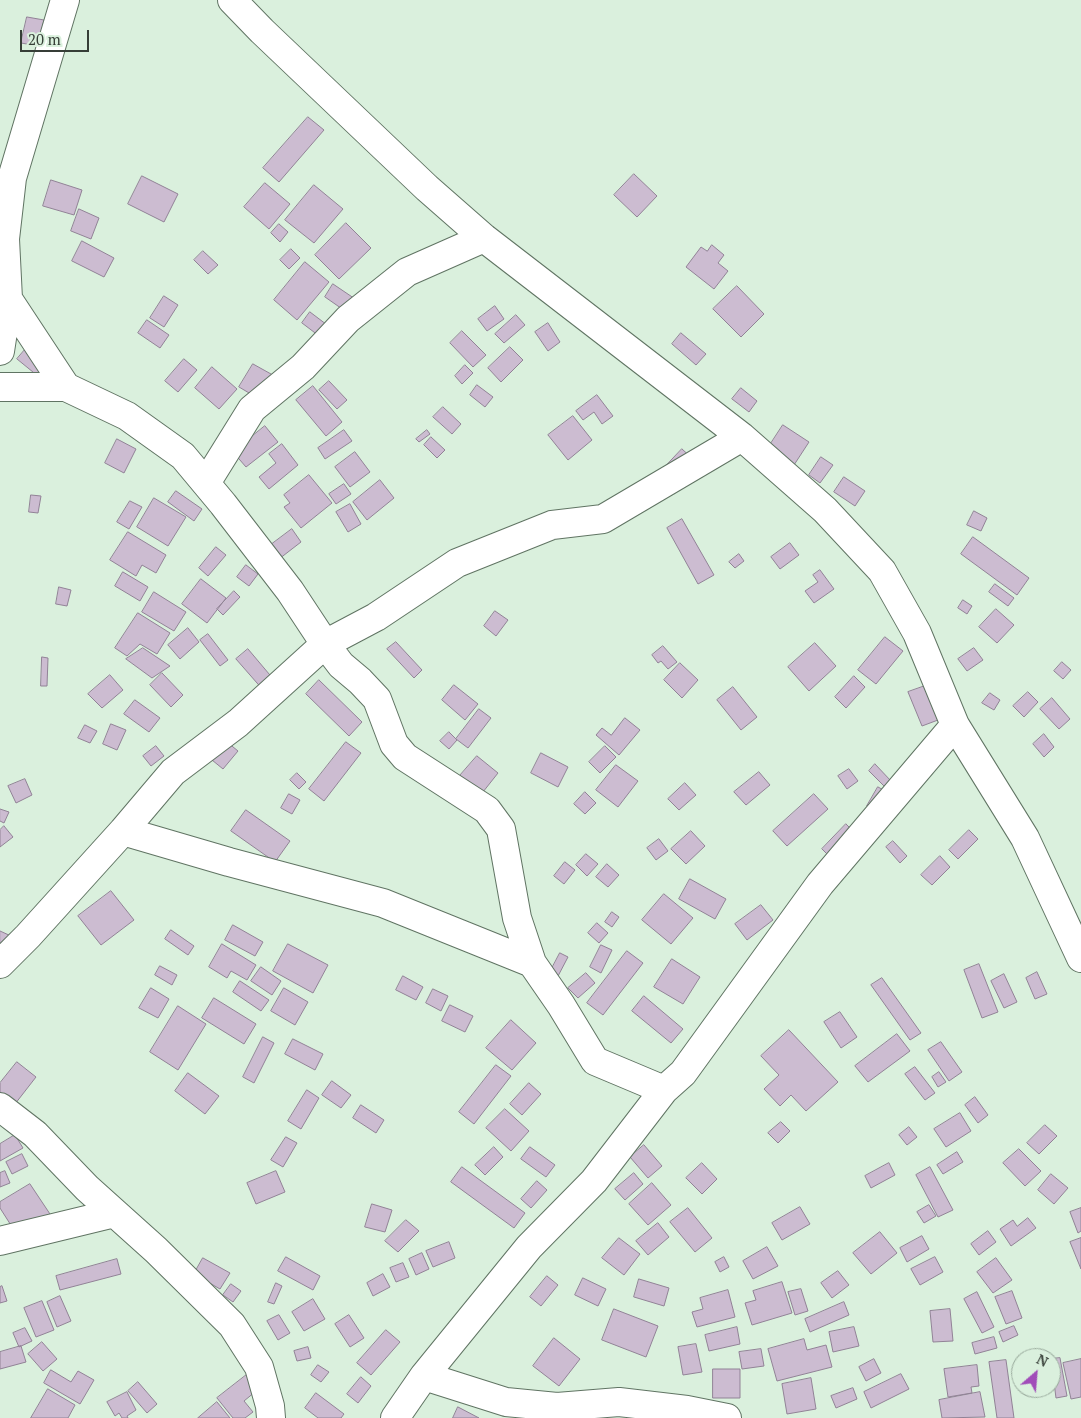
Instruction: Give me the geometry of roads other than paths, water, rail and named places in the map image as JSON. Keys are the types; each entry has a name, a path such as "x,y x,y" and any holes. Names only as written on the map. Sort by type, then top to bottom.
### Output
{"street":[{"path":"0,351 8,300 5,240 12,178 65,0"},
{"path":"232,0 427,188 484,238 742,437 825,510 882,570 917,633 955,725 1025,838 1081,958"},
{"path":"206,483 252,409 303,367 348,319 407,272 484,238"},
{"path":"8,300 66,387"},
{"path":"0,387 66,387 126,416 184,456 290,590 341,665 377,699 394,744 405,756 487,810 501,829 517,918 532,963 561,1005 595,1061 664,1090"},
{"path":"0,964 28,936 123,831 173,772 238,723 325,644 376,618 457,564 552,525 603,519 742,437"},
{"path":"395,1418 424,1376 528,1247 594,1181 664,1090 684,1073 820,884 955,725"},
{"path":"123,831 229,862 383,903 532,963"},
{"path":"0,1107 35,1134 87,1188 156,1250 232,1325 259,1368 270,1406 271,1418"},
{"path":"0,1241 115,1213"},
{"path":"424,1376 506,1402 557,1407 619,1402 687,1410 728,1418"}]}
